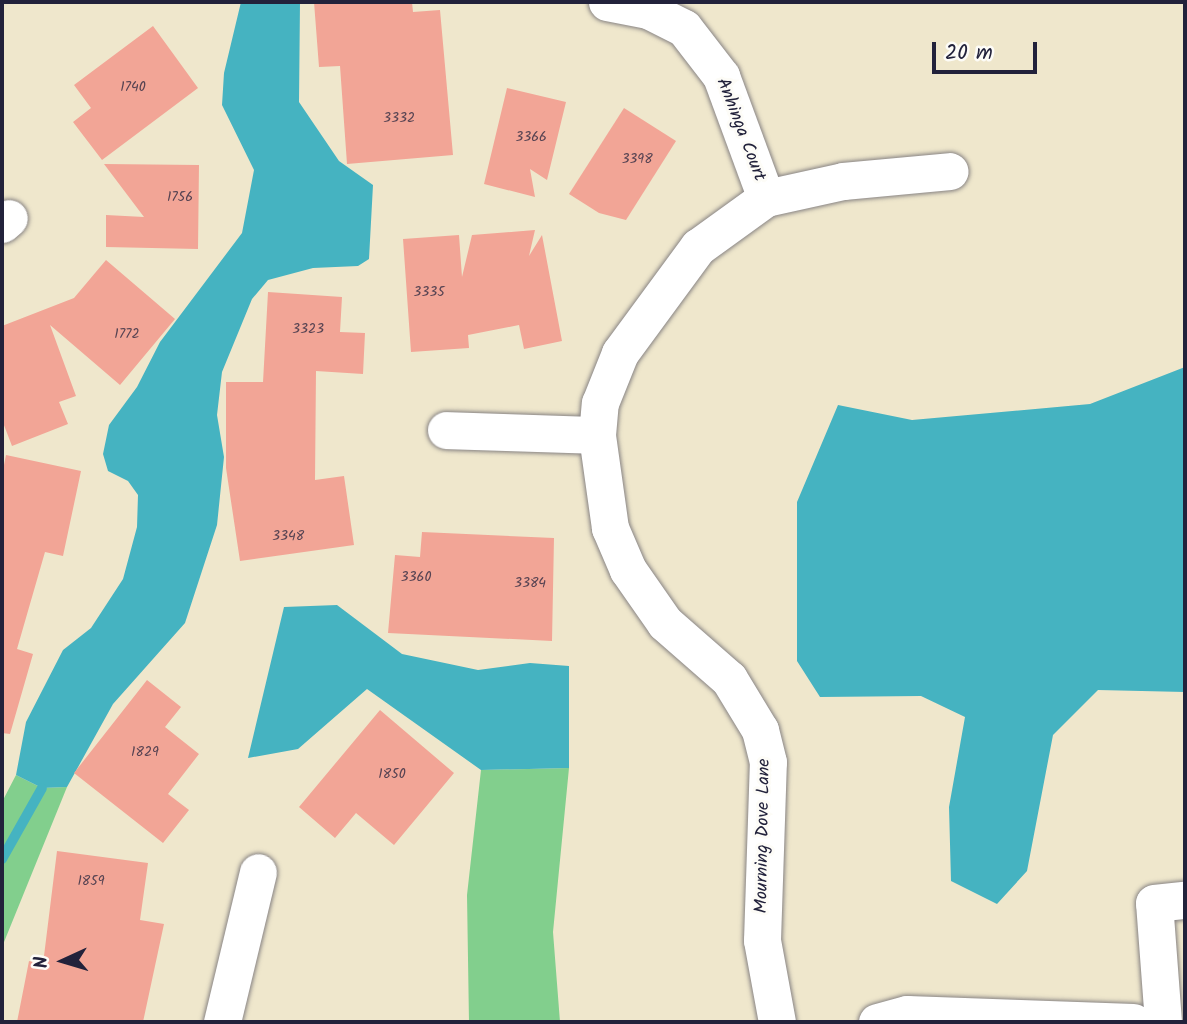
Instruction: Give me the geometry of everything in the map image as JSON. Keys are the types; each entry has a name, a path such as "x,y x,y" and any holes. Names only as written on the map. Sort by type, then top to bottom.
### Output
{"street":[{"name":"Anhinga Court","path":"607,2 648,10 684,28 721,76 766,198"},
{"name":"Mourning Dove Lane","path":"777,1022 762,940 768,762 760,730 729,679 665,623 628,570 610,528 597,435 600,403 620,353 698,247 766,198 843,181 950,171"},
{"path":"446,430 597,435"},
{"path":"222,1022 258,872"},
{"path":"1163,1022 1154,903 1185,900"},
{"path":"877,1022 907,1014 1133,1022"}],"green space":[{"path":"569,768 553,932 560,1022 469,1022 467,895 481,770"},
{"path":"16,775 42,788 67,787 2,947 2,802"}],"water":[{"path":"241,2 300,2 299,102 339,161 373,185 369,259 358,266 313,268 268,280 252,299 222,372 217,415 224,457 217,525 185,623 113,704 67,787 42,788 16,775 26,722 63,650 91,628 123,579 137,527 138,495 128,481 108,471 103,454 109,425 137,387 160,342 242,233 254,170 222,105 224,73"},
{"path":"1185,367 1185,692 1098,690 1053,735 1027,871 997,904 951,881 949,807 965,717 921,696 820,697 797,661 797,502 838,405 912,420 1090,404"},
{"path":"337,605 402,654 478,670 530,663 569,666 569,768 481,770 367,689 298,749 248,758 284,607"}],"building":[{"path":"314,2 412,2 413,12 440,10 453,155 347,164 340,66 319,67"},
{"path":"153,26 198,88 102,160 73,122 91,108 74,85"},
{"path":"507,88 566,102 547,180 530,169 535,197 484,184"},
{"path":"624,108 676,141 626,220 599,213 569,194"},
{"path":"104,164 199,165 198,249 106,247 106,215 144,217"},
{"path":"535,230 529,256 542,235 562,341 524,349 519,325 468,335 469,348 411,352 403,239 459,235 462,277 472,235"},
{"path":"106,260 175,319 120,385 50,325 76,396 59,402 68,424 12,446 2,420 2,326 74,298"},
{"path":"268,292 342,297 340,332 365,333 363,374 316,371 315,480 344,476 354,545 240,561 226,468 226,382 263,382"},
{"path":"6,455 81,471 63,556 45,552 17,649 33,654 10,734 2,733 2,475"},
{"path":"422,532 554,538 552,641 388,633 395,555 420,557"},
{"path":"147,680 181,707 165,727 199,754 168,794 189,810 163,843 74,773"},
{"path":"380,710 454,773 394,845 356,813 335,838 299,807"},
{"path":"57,851 148,863 140,920 164,924 143,1022 17,1022 29,961 43,964"}],"waterway":[{"path":"2,859 42,788"}]}
